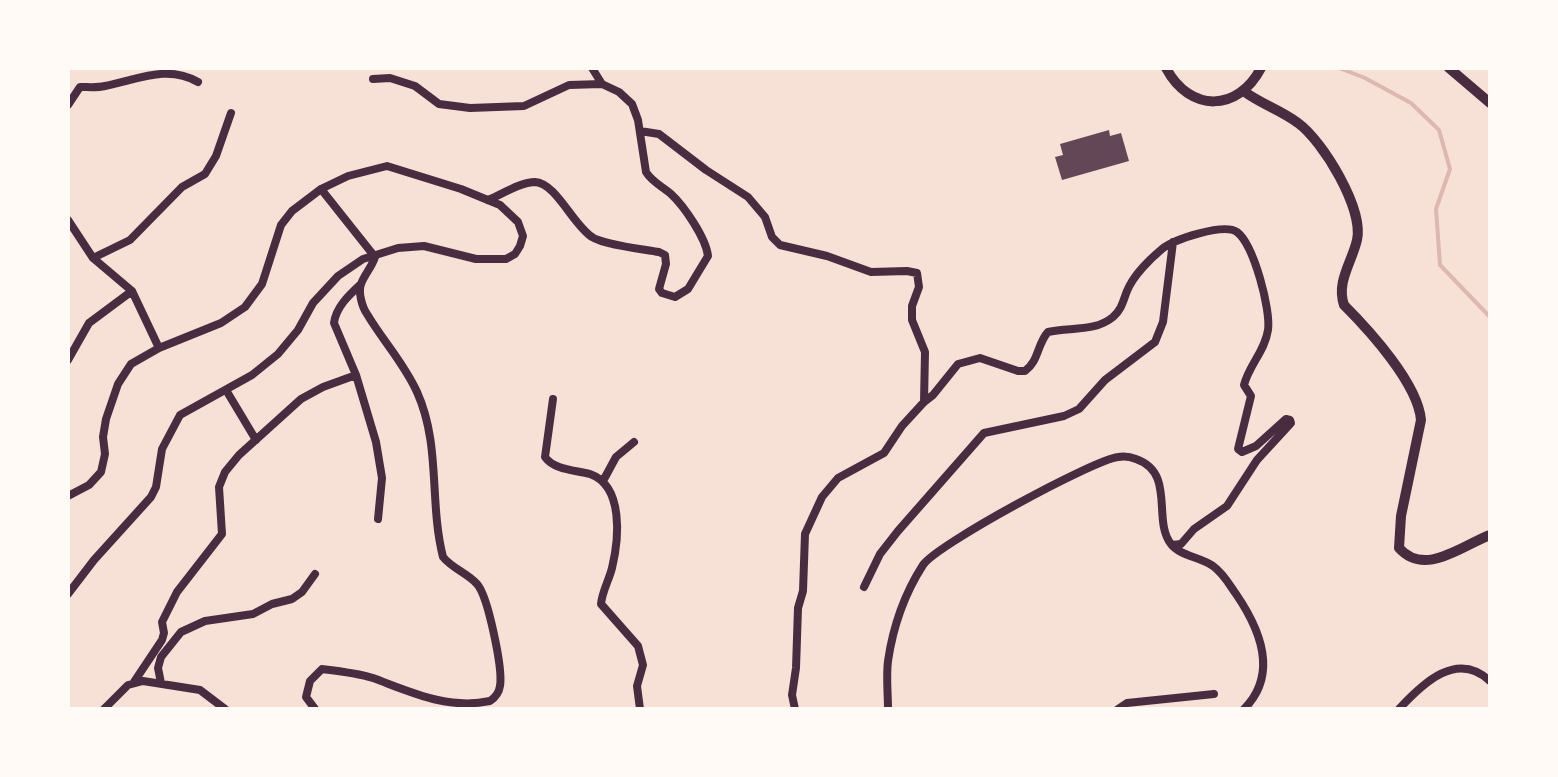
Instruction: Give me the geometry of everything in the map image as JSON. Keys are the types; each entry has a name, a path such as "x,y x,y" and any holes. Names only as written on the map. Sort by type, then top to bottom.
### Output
{"street":[{"path":"592,68 602,84"},
{"path":"1166,68 1175,83 1199,100 1226,99 1249,88 1261,68"},
{"path":"1449,68 1490,103"},
{"path":"68,105 80,87 103,87 172,72 198,82"},
{"path":"373,79 390,78 415,86 439,104 470,108 524,106 569,85 602,84 619,92 632,104 646,172 650,179 673,195 702,236 708,256 693,284 682,295 668,295 659,289 666,264 665,255 595,239 572,219 546,186 530,183 487,200"},
{"path":"1249,88 1257,101 1277,109 1301,125 1328,158 1357,220 1358,236 1347,265 1342,297 1344,305 1400,372 1419,406 1421,420 1401,516 1399,548 1418,561 1432,561 1490,535"},
{"path":"93,258 130,240 182,187 205,174 216,156 231,113"},
{"path":"640,131 659,134 748,197 765,217 772,237 780,245 827,256 871,272 917,273 919,287 912,306 912,320 925,352 924,402"},
{"path":"68,496 89,485 101,472 106,419 122,374 131,364 159,348 221,323 245,307 262,284 281,225 292,211 321,189 348,176 387,166 487,200 507,210 521,229 520,246 515,254 506,259 476,259 424,246 398,248 363,259 338,276 313,303 298,330 278,354 252,375 180,415 162,449 156,487 151,497 68,594"},
{"path":"321,189 375,257"},
{"path":"68,220 93,258 132,291 159,348"},
{"path":"795,709 792,695 798,608 803,591 805,534 822,497 838,478 884,453 902,426 958,364 966,360 986,359 1025,371 1033,364 1048,332 1088,328 1113,318 1125,302 1127,291 1138,274 1162,249 1173,242 1224,229 1233,230 1244,241 1268,312 1263,348 1247,370 1244,385 1251,396 1238,449 1242,452 1256,446 1286,419 1291,423 1257,460 1227,506 1194,529 1181,544 1172,545"},
{"path":"864,587 880,554 984,433 1064,416 1079,409 1105,380 1155,342 1163,322 1173,242"},
{"path":"375,257 361,284 345,299 334,318 356,375 376,442 382,478 378,519"},
{"path":"315,709 306,697 310,681 322,669 371,678 402,691 449,702 490,701 500,687 495,636 483,593 478,584 443,557 433,490 434,451 428,421 402,363 367,314 361,284"},
{"path":"68,360 89,323 132,291"},
{"path":"104,709 113,697 134,682 162,640 162,622 177,592 222,534 219,487 225,472 301,399 356,375"},
{"path":"226,390 256,440"},
{"path":"553,399 545,457 554,465 603,481 612,492 616,538 613,565 601,604 638,646 643,665 637,686 640,709"},
{"path":"603,481 616,457 634,442"},
{"path":"888,709 888,662 901,611 925,561 949,544 1084,468 1117,457 1134,457 1154,472 1161,489 1166,533 1172,545 1221,573 1255,625 1263,647 1262,674 1254,699 1244,709"},
{"path":"161,683 158,674 161,657 181,632 205,621 253,614 272,604 292,599 302,592 315,574"},
{"path":"1399,709 1432,677 1452,668 1467,668 1490,681"},
{"path":"134,682 200,690 225,709"},
{"path":"1118,709 1127,703 1214,694"}],"building":[{"path":"1109,130 1110,136 1121,133 1129,161 1062,180 1055,157 1063,155 1060,144"}],"waterway":[{"path":"1339,68 1411,103 1439,130 1450,169 1436,209 1440,265 1490,317"}]}
